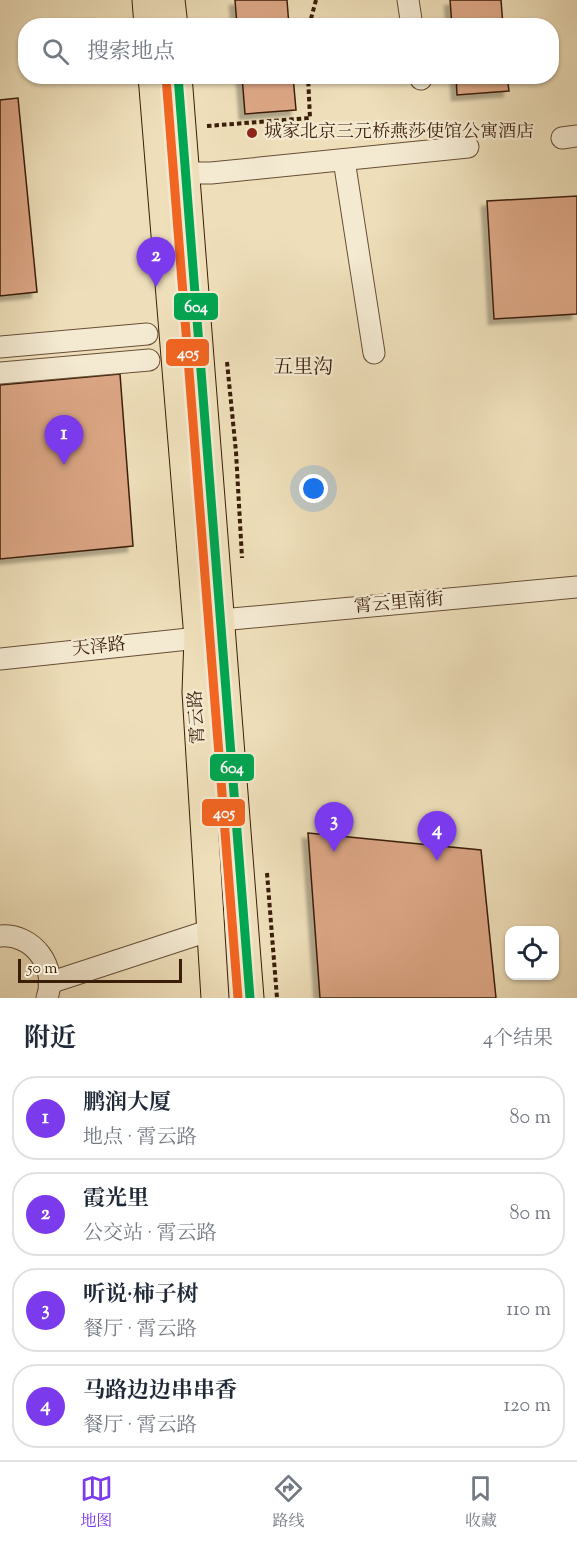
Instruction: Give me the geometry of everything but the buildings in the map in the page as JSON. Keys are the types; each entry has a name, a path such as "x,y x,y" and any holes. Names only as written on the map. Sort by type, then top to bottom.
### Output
{"main road":[{"path":"146,0 147,18"},
{"path":"171,0 173,18"},
{"name":"霄云路","path":"153,84 198,638 196,692 215,998"},
{"name":"霄云路","path":"179,84 250,998"}],"street":[{"path":"408,0 411,18"},
{"path":"186,173 211,173 468,147"},
{"path":"344,160 374,352"},
{"path":"0,347 147,334"},
{"path":"0,373 149,360"},
{"name":"霄云里南街","path":"221,620 577,587"},
{"path":"198,638 221,620"},
{"name":"天泽路","path":"0,659 198,638"},
{"path":"0,936 8,935 22,939 35,948 45,960 50,975 48,991 211,930"}],"path":[{"path":"311,18 316,0"},
{"path":"207,126 310,118 308,84"}],"transit line":[{"name":"405","path":"167,84 238,998"},
{"name":"604","path":"179,84 250,998"}],"place":[{"name":"城家北京三元桥燕莎使馆公寓酒店","path":"252,133"},
{"name":"霞光里","path":"156,287"},
{"name":"鹏润大厦","path":"64,465"},
{"name":"听说·柿子树","path":"334,852"},
{"name":"马路边边串串香","path":"437,861"}],"district":[{"name":"五里沟","path":"303,368"}]}
